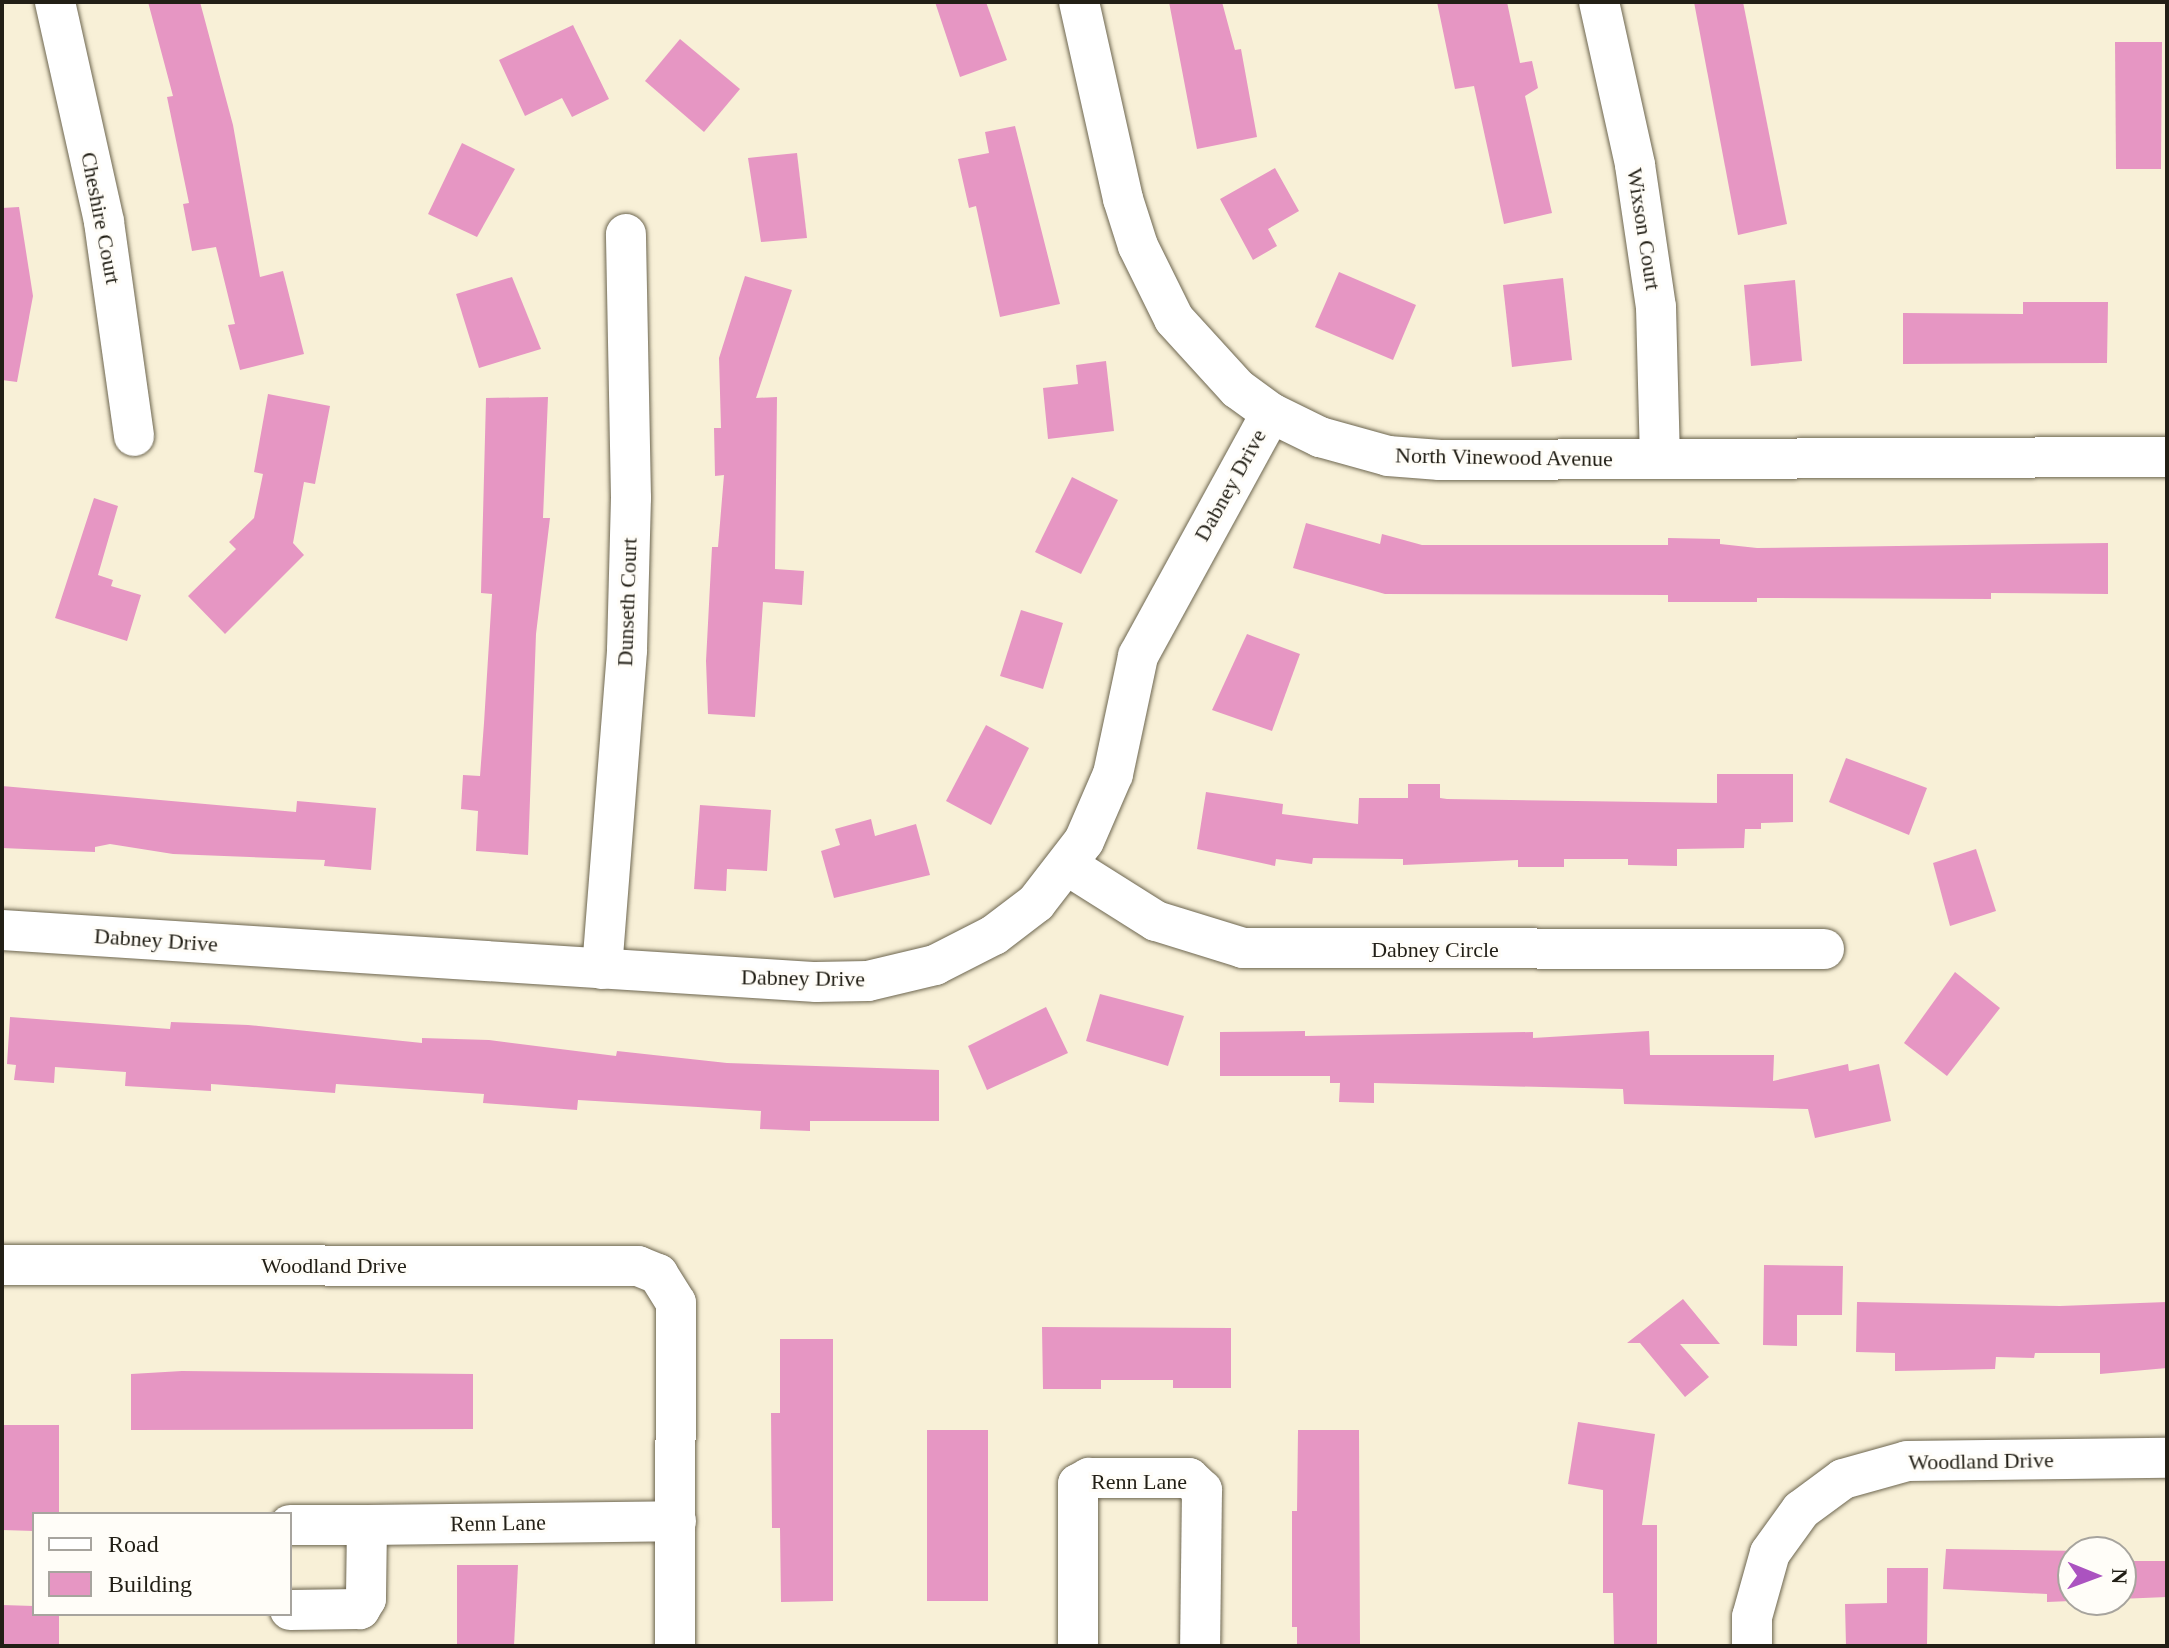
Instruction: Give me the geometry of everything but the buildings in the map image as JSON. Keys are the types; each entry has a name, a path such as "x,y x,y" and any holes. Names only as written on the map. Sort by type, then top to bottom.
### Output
{"street":[{"name":"Cheshire Court","path":"55,2 104,222 134,436"},
{"name":"North Vinewood Avenue","path":"1079,2 1123,199 1143,257 1190,341 1227,380 1271,413 1320,437 1396,457 2167,457"},
{"name":"Wixson Court","path":"1599,2 1635,165 1656,307 1660,459"},
{"name":"Dunseth Court","path":"602,969 627,650 631,498 626,234"},
{"name":"Dabney Drive","path":"2,930 835,983 901,975 935,965 994,935 1036,903 1067,865 1090,829 1113,774 1138,656 1271,413"},
{"name":"Dabney Circle","path":"1067,865 1156,921 1243,948 1824,949"},
{"name":"Woodland Drive","path":"2,1265 638,1266 663,1279 676,1303 676,1521"},
{"name":"Woodland Drive","path":"1752,1646 1752,1617 1764,1565 1807,1505 1843,1479 1907,1461 2167,1458"},
{"name":"Renn Lane","path":"1078,1646 1078,1484 1089,1478 1189,1478 1202,1490 1200,1646"},
{"name":"Renn Lane","path":"292,1525 676,1521"},
{"path":"675,1646 676,1521"},
{"path":"292,1610 360,1609 366,1599 367,1525"}]}
